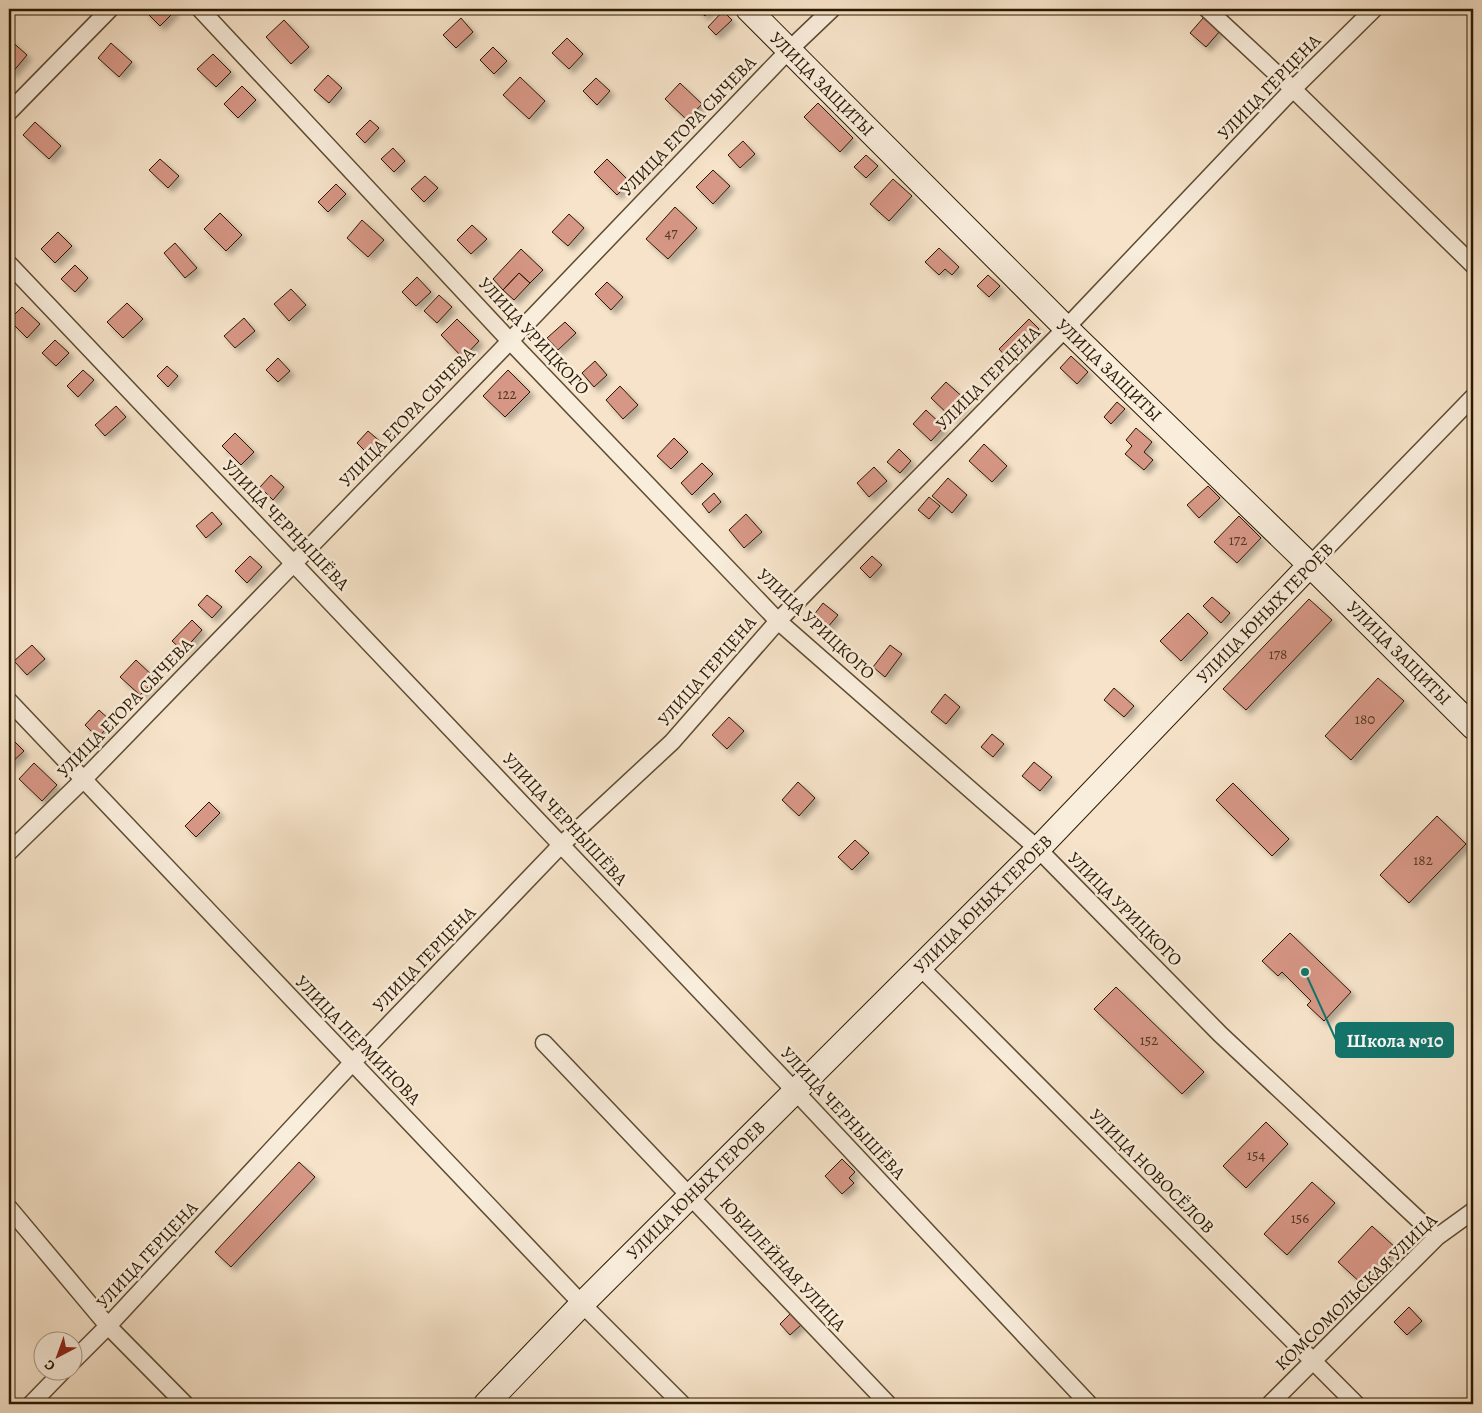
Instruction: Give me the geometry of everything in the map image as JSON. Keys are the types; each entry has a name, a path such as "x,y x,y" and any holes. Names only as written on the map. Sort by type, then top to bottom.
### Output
{"street":[{"path":"9,112 110,9"},
{"name":"УЛИЦА УРИЦКОГО","path":"200,9 510,341 778,620 1038,850 1220,1034 1436,1237"},
{"name":"УЛИЦА ЗАЩИТЫ","path":"748,9 1066,328 1310,565 1473,728"},
{"name":"УЛИЦА ЕГОРА СЫЧЕВА","path":"9,852 83,780 510,341 789,50 832,9"},
{"path":"1208,9 1293,89 1473,265"},
{"name":"УЛИЦА ГЕРЦЕНА","path":"82,1352 352,1063 561,845 672,742 778,620 1066,328 1293,89 1374,9"},
{"name":"УЛИЦА ЧЕРНЫШЁВА","path":"9,264 294,562 1089,1404"},
{"name":"УЛИЦА ЮНЫХ ГЕРОЕВ","path":"486,1404 582,1304 1038,850 1473,397"},
{"name":"УЛИЦА ПЕРМИНОВА","path":"9,701 582,1304 682,1404"},
{"name":"УЛИЦА НОВОСЁЛОВ","path":"920,967 1356,1404"},
{"name":"ЮБИЛЕЙНАЯ УЛИЦА","path":"544,1043 888,1404"},
{"path":"9,1208 108,1326 185,1404"},
{"name":"КОМСОМОЛЬСКАЯ УЛИЦА","path":"1270,1404 1436,1237 1473,1211"},
{"path":"31,1404 54,1380"}],"building":[{"path":"145,9 173,9 175,11 160,26"},
{"path":"697,9 712,9 705,16"},
{"path":"723,11 732,20 716,35 708,27"},
{"path":"1204,17 1220,31 1206,47 1190,33"},
{"path":"461,18 473,32 456,48 443,35"},
{"path":"284,20 309,47 291,64 266,37"},
{"path":"567,38 583,54 569,69 552,53"},
{"path":"9,39 27,55 12,73 9,70"},
{"path":"111,43 132,62 119,77 98,58"},
{"path":"493,47 507,61 494,74 480,60"},
{"path":"213,54 231,72 216,87 197,69"},
{"path":"328,75 342,88 329,103 314,90"},
{"path":"520,77 545,101 529,119 503,95"},
{"path":"596,78 610,91 597,105 583,91"},
{"path":"680,83 702,104 687,120 665,99"},
{"path":"242,86 256,100 238,118 224,104"},
{"path":"818,103 853,138 840,152 804,117"},
{"path":"370,120 379,128 365,143 356,134"},
{"path":"35,122 61,146 49,159 23,135"},
{"path":"743,141 755,154 740,168 728,155"},
{"path":"393,148 405,161 394,172 381,159"},
{"path":"866,155 878,166 866,178 854,167"},
{"path":"160,159 179,176 168,188 149,170"},
{"path":"607,159 630,182 617,195 594,172"},
{"path":"713,170 730,186 713,204 696,187"},
{"path":"425,176 438,188 424,202 411,189"},
{"path":"893,179 912,196 889,221 870,204"},
{"path":"336,184 346,194 328,212 318,202"},
{"path":"675,207 697,228 668,259 646,239"},
{"path":"220,213 242,235 226,251 204,229"},
{"path":"569,214 584,228 568,246 552,232"},
{"path":"362,220 384,240 368,257 347,238"},
{"path":"472,225 487,239 471,254 457,240"},
{"path":"58,232 72,246 55,263 41,249"},
{"path":"175,243 197,268 185,278 164,253"},
{"path":"939,248 959,267 952,275 945,269 939,275 925,262"},
{"path":"521,249 543,270 530,283 519,273 503,290 493,279"},
{"path":"75,265 88,278 75,292 61,279"},
{"path":"519,273 530,283 514,300 503,290"},
{"path":"988,275 1000,286 989,297 977,286"},
{"path":"417,277 431,292 416,306 402,292"},
{"path":"607,282 623,297 611,310 595,294"},
{"path":"291,289 306,305 289,321 274,304"},
{"path":"439,295 452,307 437,323 424,311"},
{"path":"127,303 143,319 123,338 107,322"},
{"path":"22,307 40,324 27,338 9,320"},
{"path":"244,318 255,331 235,348 224,336"},
{"path":"457,319 479,341 463,358 441,335"},
{"path":"1029,319 1039,329 1008,359 999,349"},
{"path":"565,322 576,333 558,350 547,338"},
{"path":"55,340 69,353 56,366 42,353"},
{"path":"1071,356 1088,372 1077,384 1060,368"},
{"path":"278,358 290,371 278,382 266,370"},
{"path":"595,361 607,375 594,387 582,373"},
{"path":"167,366 178,376 168,387 157,376"},
{"path":"83,370 94,380 78,397 67,386"},
{"path":"508,370 530,392 505,417 483,396"},
{"path":"946,382 967,401 952,418 931,398"},
{"path":"620,386 638,405 623,419 606,400"},
{"path":"1117,402 1125,409 1111,424 1104,417"},
{"path":"116,406 126,417 105,436 95,425"},
{"path":"926,410 944,427 931,441 913,424"},
{"path":"1136,428 1152,442 1144,452 1153,460 1144,470 1125,454 1132,446 1126,440"},
{"path":"368,431 382,443 370,456 357,443"},
{"path":"235,433 254,452 241,465 222,446"},
{"path":"674,438 688,452 671,469 657,456"},
{"path":"984,444 1007,466 992,482 969,461"},
{"path":"899,449 911,461 900,473 887,462"},
{"path":"702,463 713,474 692,495 681,483"},
{"path":"874,467 887,481 869,497 857,483"},
{"path":"271,475 284,487 273,500 260,487"},
{"path":"948,478 967,495 952,513 932,496"},
{"path":"1208,486 1220,498 1199,518 1187,505"},
{"path":"714,493 721,502 709,513 702,504"},
{"path":"929,497 940,506 929,519 918,510"},
{"path":"212,512 222,524 206,538 196,526"},
{"path":"746,514 762,532 744,548 729,530"},
{"path":"1239,516 1261,538 1237,563 1214,542"},
{"path":"250,556 262,567 247,583 235,571"},
{"path":"872,556 882,565 870,578 860,568"},
{"path":"207,595 222,607 212,618 198,605"},
{"path":"1212,597 1230,613 1221,623 1203,606"},
{"path":"1309,599 1332,620 1246,710 1223,689"},
{"path":"823,603 838,615 827,628 813,616"},
{"path":"1188,613 1208,633 1181,661 1160,641"},
{"path":"192,620 202,630 183,651 172,641"},
{"path":"32,645 45,659 27,675 14,661"},
{"path":"890,645 902,654 885,677 873,667"},
{"path":"136,660 156,679 140,695 120,677"},
{"path":"1378,678 1404,701 1351,760 1325,736"},
{"path":"1114,688 1134,706 1124,717 1104,700"},
{"path":"945,694 960,707 946,724 931,712"},
{"path":"99,710 112,722 98,738 85,725"},
{"path":"729,717 744,731 727,749 712,735"},
{"path":"992,734 1004,744 993,757 981,747"},
{"path":"11,738 24,751 9,765 9,740"},
{"path":"1034,762 1052,777 1040,791 1022,776"},
{"path":"34,763 57,785 42,801 19,779"},
{"path":"798,782 815,798 799,816 782,800"},
{"path":"1233,783 1289,839 1272,856 1216,800"},
{"path":"209,802 220,813 196,837 185,826"},
{"path":"1437,816 1466,844 1409,903 1380,875"},
{"path":"855,840 869,853 852,870 838,857"},
{"path":"1290,933 1351,992 1324,1021 1307,1005 1311,1001 1282,972 1278,976 1262,961"},
{"path":"1116,987 1204,1072 1182,1094 1094,1009"},
{"path":"1266,1122 1288,1144 1246,1188 1223,1166"},
{"path":"842,1159 855,1172 849,1178 854,1183 842,1194 825,1176"},
{"path":"299,1162 315,1177 231,1267 215,1252"},
{"path":"1312,1182 1335,1203 1287,1255 1264,1234"},
{"path":"1372,1226 1397,1249 1363,1285 1338,1262"},
{"path":"1409,1307 1422,1321 1407,1335 1394,1322"},
{"path":"791,1313 802,1324 790,1335 780,1324"}],"place":[{"name":"Школа №10","path":"1305,972"}]}
